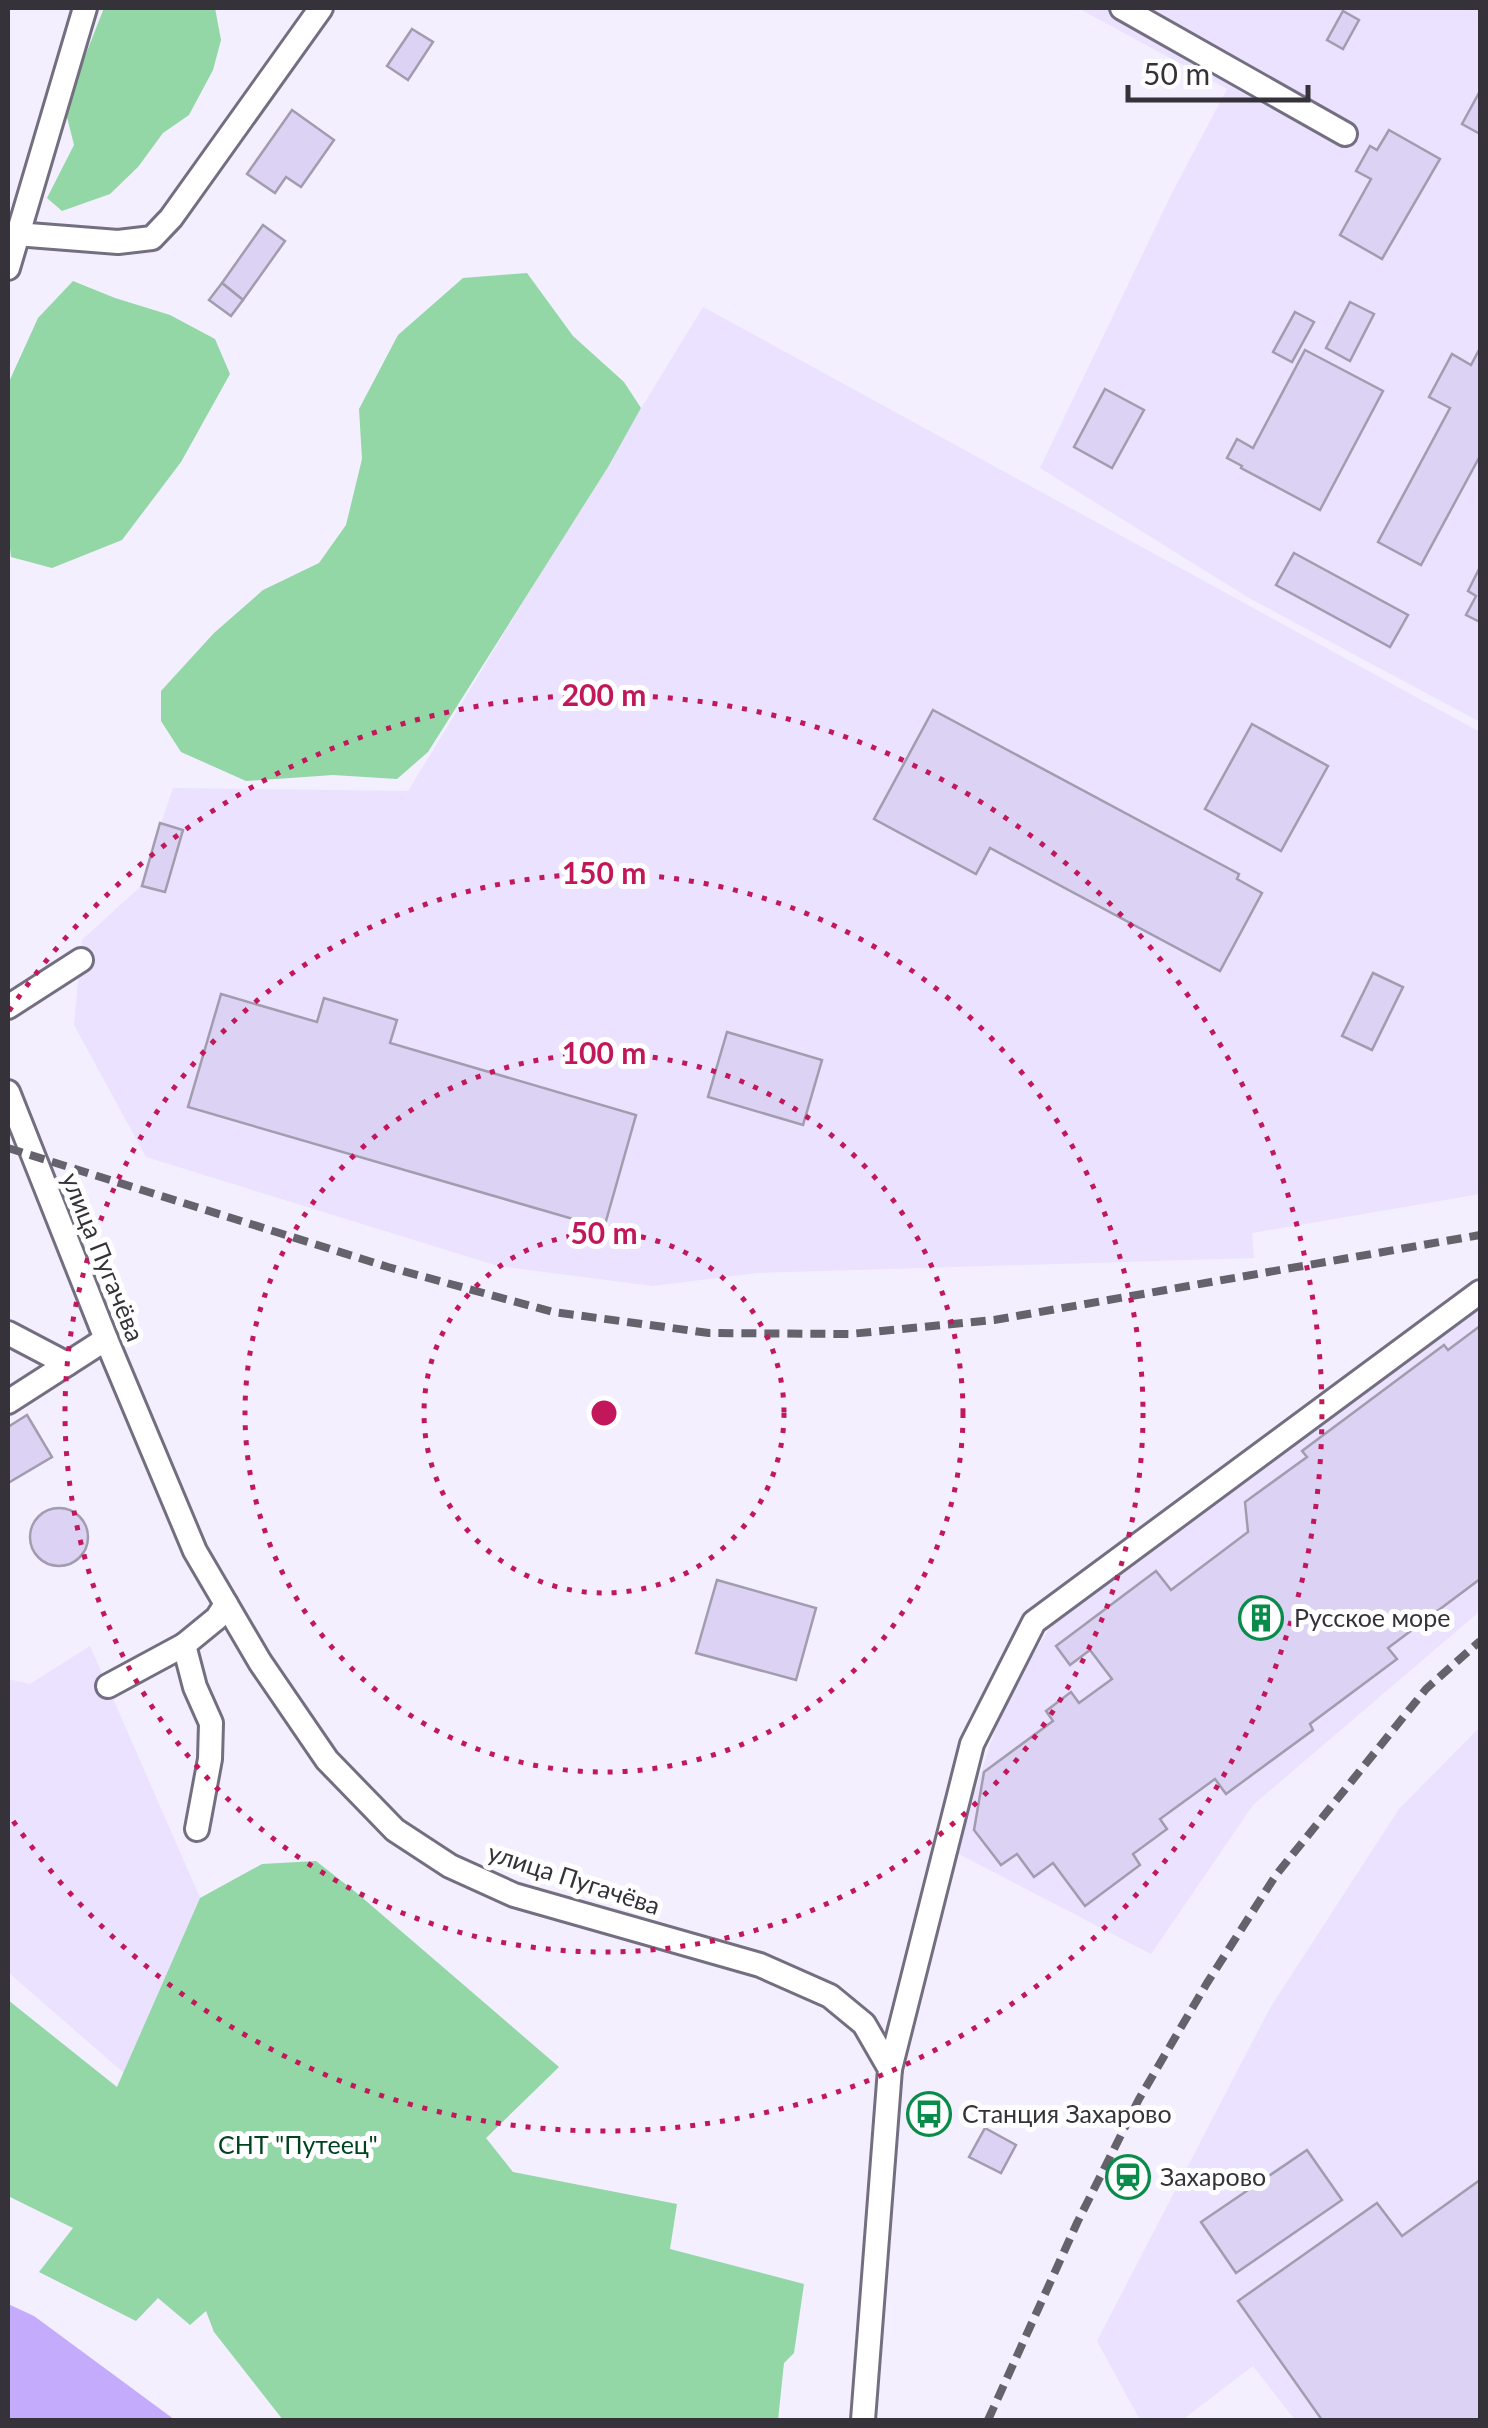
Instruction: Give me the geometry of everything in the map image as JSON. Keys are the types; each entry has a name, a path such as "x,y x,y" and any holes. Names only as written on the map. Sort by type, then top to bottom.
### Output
{"street":[{"path":"8,268 85,8"},
{"path":"16,234 118,242 152,238 171,218 321,8"},
{"path":"1122,8 1344,134"},
{"path":"8,1007 80,960"},
{"name":"улица Пугачёва","path":"8,1092 196,1551 260,1662 327,1760 395,1830 450,1866 514,1895 760,1965 830,1996 864,2024 890,2070"},
{"path":"863,2420 875,2376 890,2070 972,1744 1034,1622 1480,1292"},
{"path":"8,1333 67,1364"},
{"path":"8,1402 106,1339"},
{"path":"108,1686 184,1646 207,1628 226,1604"},
{"path":"184,1646 195,1687 211,1722 210,1759 197,1828"}],"shaded area":[{"path":"1078,8 1480,8 1480,722 1249,598 1040,468 1172,193 1227,89"},
{"path":"703,307 1480,732 1480,1194 1252,1233 1254,1258 757,1273 653,1286 498,1266 146,1157 74,1025 82,940 139,888 173,788 408,791"},
{"name":"Русское море","path":"1480,1308 1480,1611 1253,1805 1151,1954 955,1852 1006,1697 1053,1623"},
{"path":"90,1646 200,1898 124,2073 8,1972 8,1679 30,1684"},
{"path":"1480,1727 1480,2420 1295,2420 1253,2366 1182,2420 1140,2420 1097,2341 1270,2008 1399,1809"},
{"path":"8,2304 34,2316 175,2420 8,2420"}],"green space":[{"path":"104,8 215,8 221,40 213,70 189,115 163,133 138,167 110,194 62,211 47,198 74,145 67,117 80,69"},
{"path":"527,273 573,336 624,382 641,408 608,467 428,752 397,779 333,775 246,781 181,752 161,721 161,691 214,633 263,590 319,563 346,525 362,459 359,409 398,335 463,278"},
{"path":"73,281 170,315 215,339 230,374 181,462 122,540 52,568 11,557 8,384 38,318"},
{"name":"СНТ \"Путеец\"","path":"316,1861 559,2067 486,2138 513,2172 677,2204 670,2249 804,2284 794,2353 784,2363 778,2420 283,2420 214,2332 206,2311 190,2325 158,2298 136,2321 39,2272 73,2228 8,2196 8,2000 117,2087 200,1898 262,1864"}],"building":[{"path":"1343,11 1359,20 1343,49 1327,40"},
{"path":"412,29 433,42 408,80 387,66"},
{"path":"1480,91 1480,134 1462,124"},
{"path":"292,110 334,140 301,187 286,177 275,193 247,174"},
{"path":"1389,130 1440,159 1382,259 1340,235 1371,179 1356,171 1370,146 1377,150"},
{"path":"263,225 285,241 243,300 222,283"},
{"path":"222,283 243,300 231,316 209,300"},
{"path":"1350,302 1374,314 1350,361 1326,348"},
{"path":"1295,312 1314,322 1292,362 1273,352"},
{"path":"1480,348 1480,456 1421,565 1378,542 1450,408 1429,397 1452,354 1471,365"},
{"path":"1305,350 1383,391 1320,510 1227,458 1237,439 1253,448"},
{"path":"1105,389 1144,410 1112,468 1074,447"},
{"path":"1294,553 1408,615 1390,647 1276,585"},
{"path":"1480,567 1480,622 1466,615 1476,596 1468,591"},
{"path":"933,710 1239,874 1237,879 1262,893 1220,971 990,848 976,874 874,819"},
{"path":"1252,724 1328,766 1281,851 1205,809"},
{"path":"160,823 183,830 165,892 142,886"},
{"path":"1373,973 1403,987 1372,1050 1342,1036"},
{"path":"221,994 317,1022 324,998 397,1020 390,1043 636,1115 604,1228 188,1107"},
{"path":"727,1032 822,1060 803,1125 708,1097"},
{"name":"Русское море","path":"1480,1326 1480,1579 1388,1648 1397,1659 1310,1724 1313,1730 1226,1794 1215,1779 1160,1819 1167,1829 1133,1854 1140,1865 1085,1906 1053,1863 1034,1877 1017,1854 1001,1865 974,1830 984,1772 1053,1721 1046,1711 1071,1692 1079,1703 1112,1679 1090,1650 1070,1665 1056,1646 1156,1571 1171,1590 1248,1532 1245,1502 1307,1457 1302,1451 1444,1345 1448,1350"},
{"path":"27,1415 52,1457 8,1483 8,1427"},
{"path":"59,1508 80,1516 88,1537 80,1558 59,1566 38,1558 30,1537 38,1516"},
{"path":"717,1580 816,1608 796,1680 696,1653"},
{"path":"985,2128 1016,2145 1001,2173 969,2157"},
{"path":"1307,2150 1342,2200 1236,2273 1201,2222"},
{"path":"1480,2180 1480,2420 1322,2420 1238,2301 1377,2203 1402,2236"}],"railway":[{"path":"8,1148 388,1267 553,1312 709,1333 850,1334 994,1320 1480,1235"},
{"path":"988,2420 1077,2223 1139,2099 1207,1983 1276,1875 1426,1689 1480,1641"}],"place":[{"name":"Русское море","path":"1261,1618"},
{"name":"Станция Захарово","path":"929,2114"},
{"name":"Захарово","path":"1128,2177"}]}
